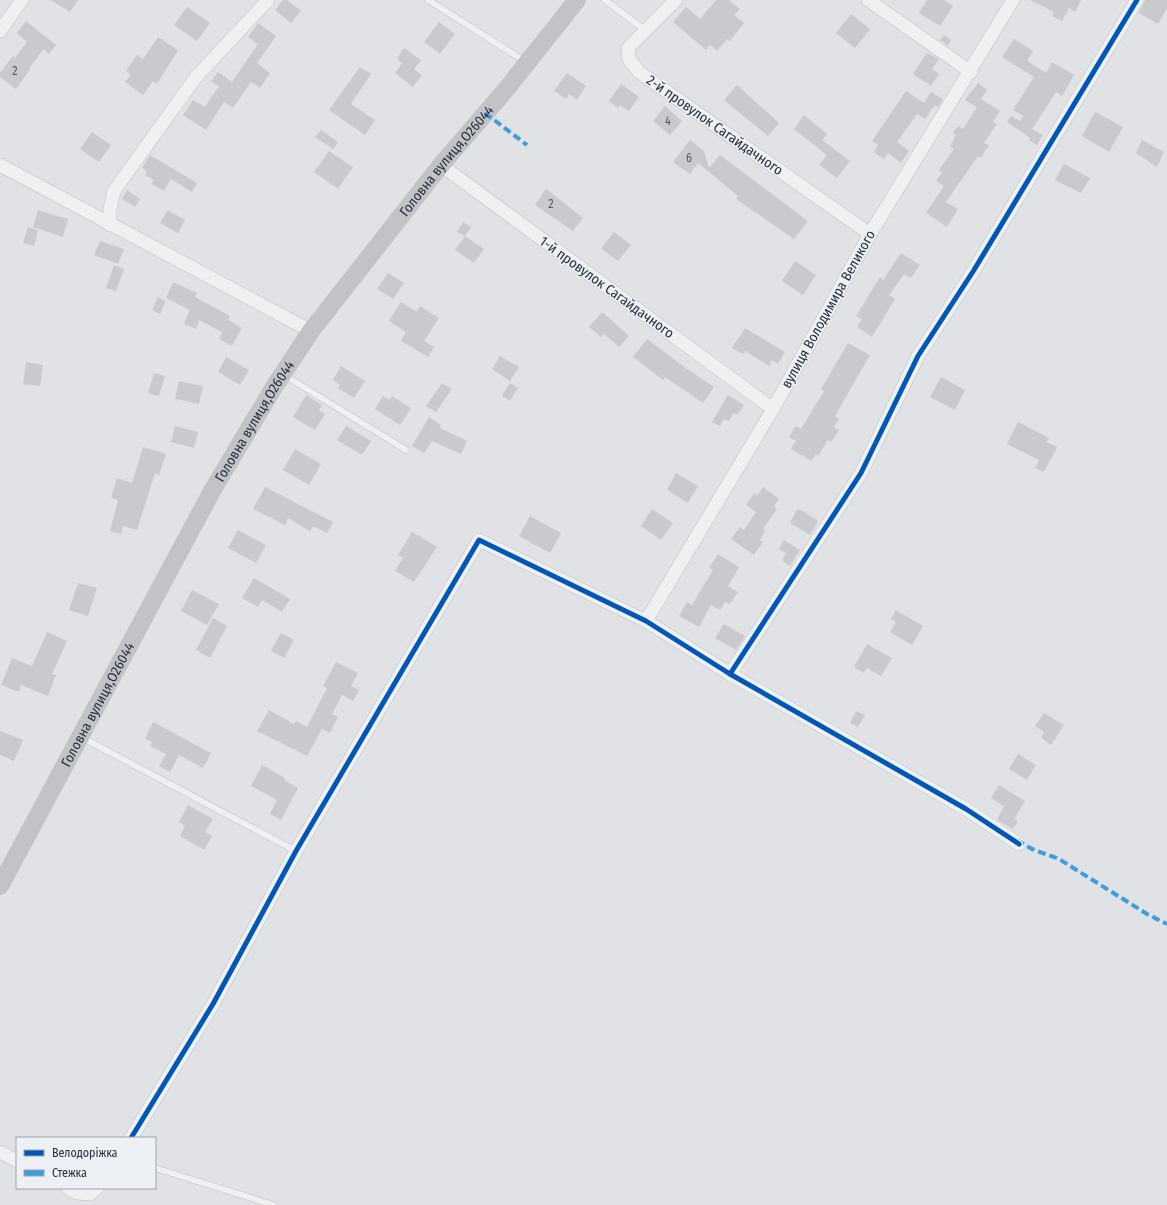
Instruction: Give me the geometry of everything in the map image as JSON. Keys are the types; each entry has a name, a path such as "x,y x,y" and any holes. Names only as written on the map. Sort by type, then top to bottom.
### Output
{"main road":[{"name":"Головна вулиця,О26044","path":"0,886 212,491 311,331 442,165 508,88 526,62 577,0"}],"street":[{"path":"0,31 22,0"},
{"path":"110,225 110,209 114,191 196,77 268,0"},
{"name":"2-й провулок Сагайдачного","path":"676,0 628,48 630,60 639,72 870,234"},
{"path":"868,0 971,72"},
{"name":"вулиця Володимира Великого","path":"646,620 773,409 870,234 971,72 1013,0"},
{"path":"730,674 861,473 918,356 978,263 1138,0"},
{"path":"0,165 311,331"},
{"name":"1-й провулок Сагайдачного","path":"442,165 773,409"},
{"path":"132,1137 213,1004 296,851 479,540 646,620 730,674 966,809 1019,844"},
{"path":"0,1152 16,1160"},
{"path":"70,1189 77,1193 90,1194 96,1189"}],"lane":[{"path":"428,0 526,62"},
{"path":"605,0 645,30"},
{"path":"283,374 406,450"},
{"path":"80,736 296,851"},
{"path":"156,1168 274,1205"}],"building":[{"path":"51,0 78,0 70,12"},
{"path":"283,0 287,0 301,11 291,23 275,10"},
{"path":"716,0 729,0 740,9 734,15 744,23 730,41 727,39 717,51 710,45 706,50 673,22 686,7 700,19"},
{"path":"927,0 944,0 953,6 940,26 919,13"},
{"path":"1030,0 1081,0 1075,12 1069,8 1062,21 1052,16 1054,12"},
{"path":"1145,0 1167,0 1167,8 1158,24 1139,13"},
{"path":"187,7 210,23 197,41 174,25"},
{"path":"851,14 870,29 855,48 836,33"},
{"path":"26,21 56,45 49,54 44,49 29,68 30,69 16,89 0,77 0,73 13,56 15,58 27,42 17,33"},
{"path":"439,22 455,34 440,54 424,42"},
{"path":"258,23 276,36 257,63 270,73 260,88 251,82 233,108 224,102 206,130 183,115 193,100 205,107 219,86 211,81 218,72 232,82 258,44 248,37"},
{"path":"944,35 951,40 948,46 940,40"},
{"path":"158,37 178,50 157,84 153,81 143,95 125,82 131,75 126,71 137,55 143,59"},
{"path":"1014,39 1033,51 1027,61 1046,73 1052,62 1074,75 1062,96 1056,92 1032,129 1043,135 1037,145 1029,140 1030,138 1007,122 1011,116 1020,121 1023,116 1013,110 1034,77 1002,57"},
{"path":"404,48 421,60 414,69 422,75 413,87 395,73 402,63 397,59"},
{"path":"927,53 939,59 932,69 939,74 931,86 913,74"},
{"path":"360,67 371,74 351,104 375,120 365,135 329,110"},
{"path":"567,73 586,86 577,100 569,94 566,99 554,91"},
{"path":"978,83 987,90 981,99 1000,111 993,122 997,124 984,143 989,145 981,158 978,156 946,202 958,209 947,227 926,213 944,186 936,181 942,173 939,170 954,149 950,146 956,135 953,133 958,126 963,129 977,107 965,100"},
{"path":"621,84 639,97 629,111 620,105 618,108 609,101"},
{"path":"737,85 779,123 768,136 724,100"},
{"path":"906,91 924,103 931,92 943,99 938,107 935,105 925,119 917,114 897,142 909,151 901,163 888,153 884,159 874,152 878,145 872,141"},
{"path":"665,106 682,121 670,135 653,121"},
{"path":"1095,112 1123,127 1109,152 1082,136"},
{"path":"804,115 827,134 822,140 850,161 837,178 819,165 827,155 794,129"},
{"path":"321,130 338,142 333,149 315,137"},
{"path":"92,132 111,145 99,162 80,149"},
{"path":"690,140 704,151 709,168 720,155 808,221 794,239 736,199 738,196 698,163 690,174 673,162"},
{"path":"1142,140 1164,152 1157,167 1136,153"},
{"path":"329,151 353,167 338,189 314,172"},
{"path":"150,155 197,183 192,192 171,179 164,191 151,184 154,180 145,175 147,171 142,168"},
{"path":"1064,164 1090,178 1081,193 1055,180"},
{"path":"546,189 583,218 573,231 535,205"},
{"path":"127,190 140,199 135,207 122,199"},
{"path":"38,210 68,219 63,237 33,227"},
{"path":"168,210 185,220 178,233 160,223"},
{"path":"463,222 471,227 465,236 457,232"},
{"path":"28,227 38,230 34,246 23,243"},
{"path":"614,232 631,245 618,261 601,248"},
{"path":"465,236 484,249 474,263 455,250"},
{"path":"100,241 124,249 118,264 94,255"},
{"path":"901,253 920,265 911,278 904,274 889,295 895,299 872,337 857,327 862,319 856,316 880,277 883,280"},
{"path":"795,261 816,275 803,295 782,281"},
{"path":"114,265 124,269 116,291 106,288"},
{"path":"388,273 404,283 393,299 377,289"},
{"path":"173,282 197,293 195,297 230,316 228,320 242,328 232,346 219,339 222,332 199,320 196,329 184,324 190,310 166,298"},
{"path":"158,297 166,301 160,314 152,310"},
{"path":"401,302 417,312 420,306 439,318 424,341 434,347 428,357 401,341 406,332 389,321"},
{"path":"602,312 629,336 619,347 604,334 601,337 589,327"},
{"path":"745,328 785,352 778,364 772,360 769,366 745,351 743,354 732,348"},
{"path":"647,339 714,387 703,403 665,377 663,380 633,357"},
{"path":"848,343 870,355 835,416 839,419 834,427 839,430 831,442 828,440 818,456 816,454 811,461 791,449 796,441 789,437 796,426 801,429 824,391 821,389"},
{"path":"500,356 519,367 510,381 492,369"},
{"path":"226,357 249,370 240,385 218,372"},
{"path":"26,362 43,365 40,386 23,384"},
{"path":"341,366 365,381 354,398 338,388 340,385 333,380"},
{"path":"154,373 165,376 159,396 148,393"},
{"path":"941,377 965,390 955,410 930,397"},
{"path":"179,381 203,386 199,404 175,399"},
{"path":"442,383 452,389 436,412 426,406"},
{"path":"510,383 518,388 510,401 502,396"},
{"path":"306,395 322,405 319,410 325,414 315,430 293,417"},
{"path":"728,395 744,405 737,415 733,413 729,421 724,419 720,426 712,422"},
{"path":"383,396 389,400 392,396 411,408 400,425 375,409"},
{"path":"429,417 441,425 440,428 467,441 461,454 432,441 424,453 412,446"},
{"path":"1018,422 1049,438 1046,442 1057,447 1044,472 1035,468 1039,460 1007,444"},
{"path":"175,426 198,432 194,448 171,442"},
{"path":"346,426 371,441 362,455 337,440"},
{"path":"143,447 166,454 159,475 155,473 137,530 123,526 121,534 110,531 118,500 111,498 117,478 132,483"},
{"path":"295,449 321,464 309,485 283,470"},
{"path":"676,473 698,486 688,503 667,490"},
{"path":"265,487 333,522 327,533 313,526 310,531 288,518 285,525 253,509"},
{"path":"763,487 779,499 774,506 777,509 763,529 765,531 760,540 763,542 754,555 731,539 740,527 744,530 756,512 746,505 754,493 757,496"},
{"path":"652,509 673,523 661,540 641,526"},
{"path":"797,510 801,510 818,521 810,535 790,523"},
{"path":"530,516 561,533 550,553 519,536"},
{"path":"238,530 266,545 256,563 228,548"},
{"path":"412,532 437,547 414,582 395,571 403,558 398,555"},
{"path":"784,540 800,550 790,566 782,560 786,553 779,549"},
{"path":"718,554 739,567 728,586 738,592 730,604 725,602 720,610 711,605 699,627 679,616 687,602 692,605 713,570 709,568"},
{"path":"254,578 290,599 282,612 262,600 258,607 242,598"},
{"path":"78,583 97,588 88,616 69,610"},
{"path":"192,590 219,604 207,625 181,611"},
{"path":"896,610 923,626 912,645 890,632 896,622 891,619"},
{"path":"213,618 227,626 210,658 196,650"},
{"path":"724,624 745,636 736,650 715,638"},
{"path":"47,632 67,641 52,674 56,675 48,696 21,685 19,692 1,685 12,658 32,666"},
{"path":"281,633 294,640 284,658 271,651"},
{"path":"867,644 892,658 881,676 867,668 864,673 854,667"},
{"path":"336,662 358,673 351,686 359,690 353,701 342,695 332,714 338,717 330,733 322,729 307,756 257,731 269,710 294,724 296,721 307,727 327,688 323,686"},
{"path":"856,711 865,715 858,727 850,723"},
{"path":"1044,713 1064,725 1051,745 1041,738 1044,732 1035,726"},
{"path":"153,722 211,753 203,768 179,755 170,772 159,766 166,754 150,746 152,742 145,739"},
{"path":"0,731 23,740 14,761 0,755"},
{"path":"1018,754 1036,765 1027,780 1009,769"},
{"path":"262,765 285,778 284,780 298,788 281,820 270,814 277,800 251,786"},
{"path":"999,785 1025,801 1014,819 1018,821 1013,829 997,820 1004,806 991,798"},
{"path":"188,805 213,819 205,832 212,836 204,850 180,836 185,826 179,822"}],"marked path":[{"path":"485,113 527,145"},
{"path":"1017,840 1032,849 1059,859 1147,914 1167,924"}],"cycle path":[{"path":"730,674 861,473 918,356 974,270 1137,0"},
{"path":"132,1137 213,1004 296,851 479,540 646,621 730,674 966,809 1019,844"}]}
